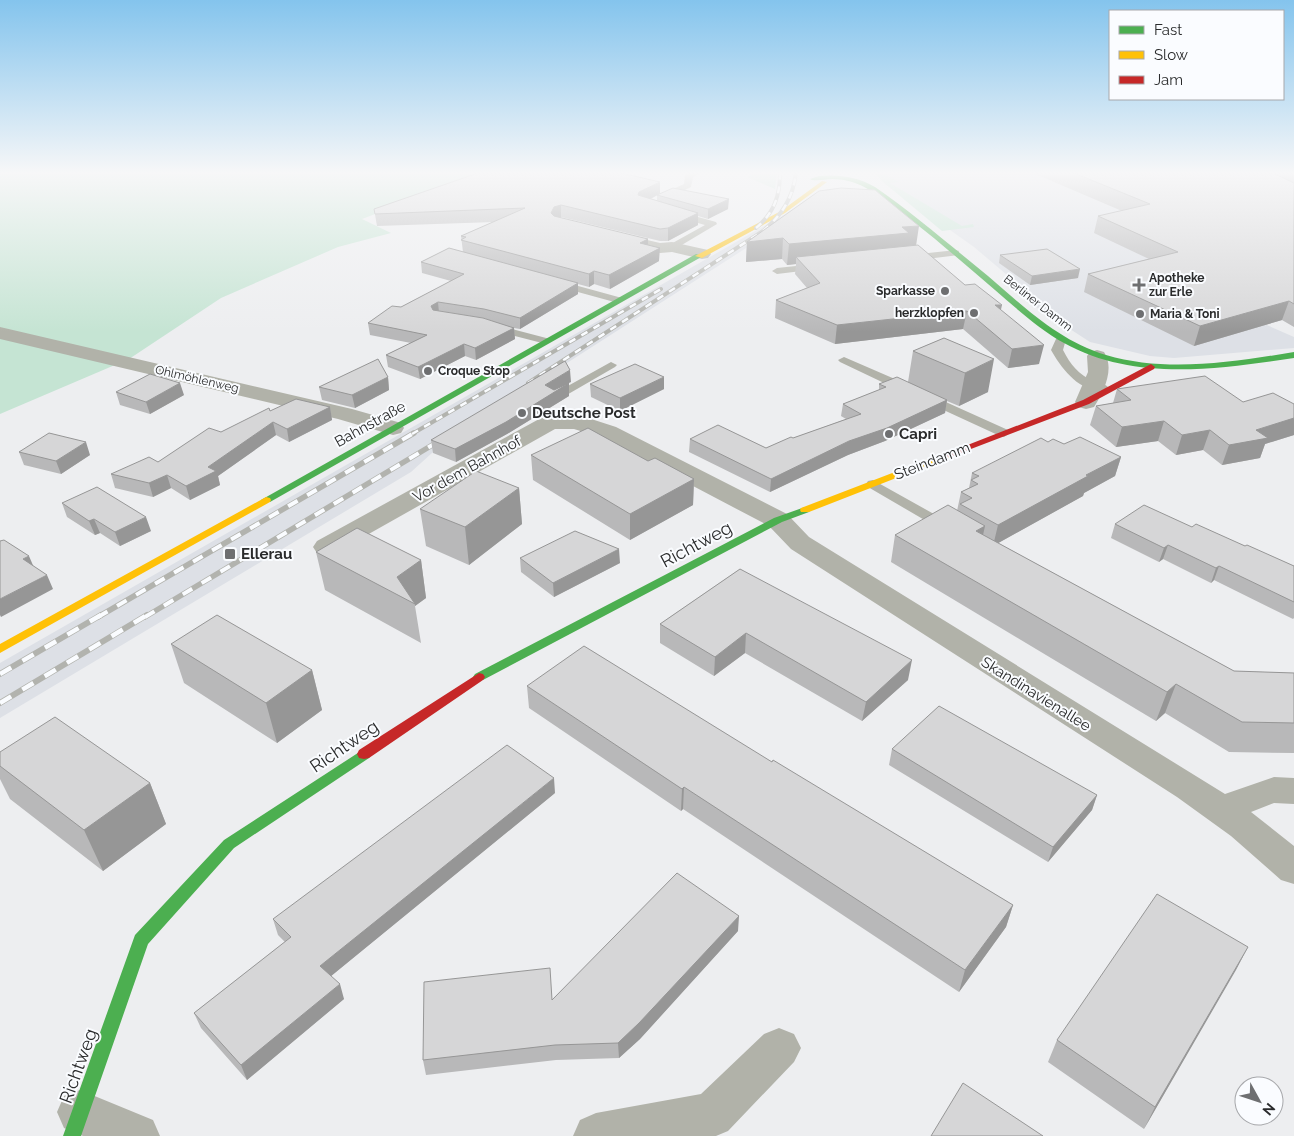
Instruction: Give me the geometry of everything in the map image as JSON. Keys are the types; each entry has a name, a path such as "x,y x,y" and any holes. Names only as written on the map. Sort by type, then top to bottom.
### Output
{"main road":[{"name":"Bahnstraße","path":"0,649 752,226"},
{"name":"Berliner Damm","path":"921,226 1035,320 1061,339 1097,356 1151,367 1197,366 1294,355"},
{"name":"Steindamm","path":"778,520 1004,433 1151,367"},
{"name":"Richtweg","path":"76,1124 141,940 229,844 467,684 778,520"}],"street":[{"path":"597,233 660,248 672,246 702,254"},
{"name":"Ohlmöhlenweg","path":"0,333 344,414 393,428"},
{"path":"1096,392 1099,372 1097,356"},
{"name":"Vor dem Bahnhof","path":"322,550 549,423 565,421 577,422 608,432 778,520"},
{"name":"Skandinavienallee","path":"778,520 800,543 983,661 1172,777 1278,853 1294,869"},
{"path":"1224,813 1244,800 1274,790 1294,791"},
{"path":"596,1136 712,1115 779,1048"},
{"path":"76,1124 136,1136"}],"lane":[{"path":"672,246 709,226"},
{"path":"896,259 956,253"},
{"path":"777,271 827,266"},
{"path":"545,280 618,300"},
{"path":"485,325 546,342"},
{"path":"1061,339 1056,350 1065,365 1096,392"},
{"path":"844,360 1004,433"},
{"path":"554,397 611,366"},
{"path":"873,484 955,532"}],"shaded area":[{"path":"764,226 776,226 768,234 528,388 432,453 411,472 0,718 0,663"},
{"path":"944,226 1198,226 1153,275 1294,337 1294,348 1174,358 1150,356 1090,342 1033,305 1027,292 974,247"}],"green space":[{"path":"0,226 377,226 391,233 338,247 221,298 129,359 0,414"},
{"path":"936,226 974,227 942,231"}],"building":[{"path":"484,226 595,226 648,239 640,243 660,248 609,275 594,271 589,274 461,240 466,237 461,236"},
{"path":"648,226 672,226 660,229"},
{"path":"770,226 919,226 902,227 909,233 789,244 783,238 747,242"},
{"path":"1120,226 1294,226 1294,304 1289,301 1200,326 1088,274 1178,252"},
{"path":"918,245 965,285 975,284 1002,305 995,305 1044,345 1012,349 967,311 837,325 776,300 820,283 796,257"},
{"path":"449,248 578,283 520,318 484,309 438,302 431,306 433,310 483,318 514,328 475,348 464,344 418,367 386,355 427,335 368,323 392,306 401,307 464,274 421,262"},
{"path":"1047,249 1080,269 1032,276 1000,255"},
{"path":"944,338 994,359 965,373 913,351"},
{"path":"378,359 388,377 352,395 319,387"},
{"path":"565,361 570,370 545,385 554,390 569,383 506,422 455,449 431,440"},
{"path":"635,364 664,377 620,398 590,384"},
{"path":"150,374 180,383 146,402 116,392"},
{"path":"1205,376 1243,402 1273,393 1294,404 1294,418 1256,430 1268,438 1229,445 1210,430 1182,435 1164,421 1122,427 1096,406 1131,400 1117,389"},
{"path":"897,377 947,400 887,428 849,441 771,479 690,439 718,425 766,448 791,437 793,438 861,414 843,404 886,387 879,384"},
{"path":"296,399 330,407 287,429 273,422 208,467 216,471 186,486 167,475 149,483 111,474 149,457 158,462 209,428 221,432 269,408 270,411"},
{"path":"588,428 648,461 655,458 694,479 630,514 531,455"},
{"path":"49,433 86,442 56,461 19,452"},
{"path":"1080,437 1121,457 998,525 960,504 972,498 961,492 978,484 971,480 979,476 972,473 1041,438 1048,442 1053,439 1064,444"},
{"path":"476,471 519,488 465,527 420,509"},
{"path":"97,487 146,517 115,532 94,519 89,521 62,503"},
{"path":"948,505 985,526 976,531 1234,671 1294,673 1294,723 1242,722 1176,684 1167,692 895,535"},
{"path":"1144,505 1192,527 1196,524 1294,566 1294,602 1219,566 1216,568 1168,545 1164,548 1115,524"},
{"path":"357,528 421,560 397,577 415,604 316,552"},
{"path":"575,531 619,549 553,583 520,558"},
{"path":"4,540 29,556 23,559 47,575 0,599 0,541"},
{"path":"740,569 912,660 866,702 746,633 715,657 660,624"},
{"path":"217,615 312,670 266,703 171,644"},
{"path":"584,646 772,762 773,760 1013,905 965,970 684,787 682,789 527,686"},
{"path":"939,706 1097,795 1053,847 892,749"},
{"path":"55,717 150,783 84,830 0,766 0,752"},
{"path":"507,745 554,778 320,966 340,984 241,1065 194,1013 291,937 273,919"},
{"path":"677,873 739,916 618,1043 555,1045 423,1060 424,982 550,968 552,1000"},
{"path":"1157,894 1248,947 1155,1107 1057,1040"},
{"path":"963,1083 1043,1136 931,1136"}],"railway":[{"path":"528,383 768,226"},
{"path":"412,434 661,289"},
{"path":"98,617 414,433"},
{"path":"145,617 444,438"},
{"path":"0,674 101,615"},
{"path":"0,703 147,615"}],"traffic: fast":[{"path":"921,226 1048,330 1067,342 1104,357 1130,363 1185,367 1240,363 1294,355"},
{"path":"266,500 699,256"},
{"path":"479,677 778,520 805,510"},
{"path":"72,1136 141,940 229,844 364,754"}],"traffic: slow":[{"path":"699,256 756,226"},
{"path":"805,510 947,455"},
{"path":"0,649 266,500"}],"traffic: jam":[{"path":"947,455 1086,402 1151,367"},
{"path":"364,754 479,677"}],"place":[{"name":"Apotheke zur Erle","path":"1139,285"},
{"name":"Sparkasse","path":"945,291"},
{"name":"herzklopfen","path":"974,313"},
{"name":"Maria & Toni","path":"1140,314"},
{"name":"Croque Stop","path":"428,371"},
{"name":"Deutsche Post","path":"522,413"},
{"name":"Capri","path":"889,434"},
{"name":"Ellerau","path":"230,554"}]}
